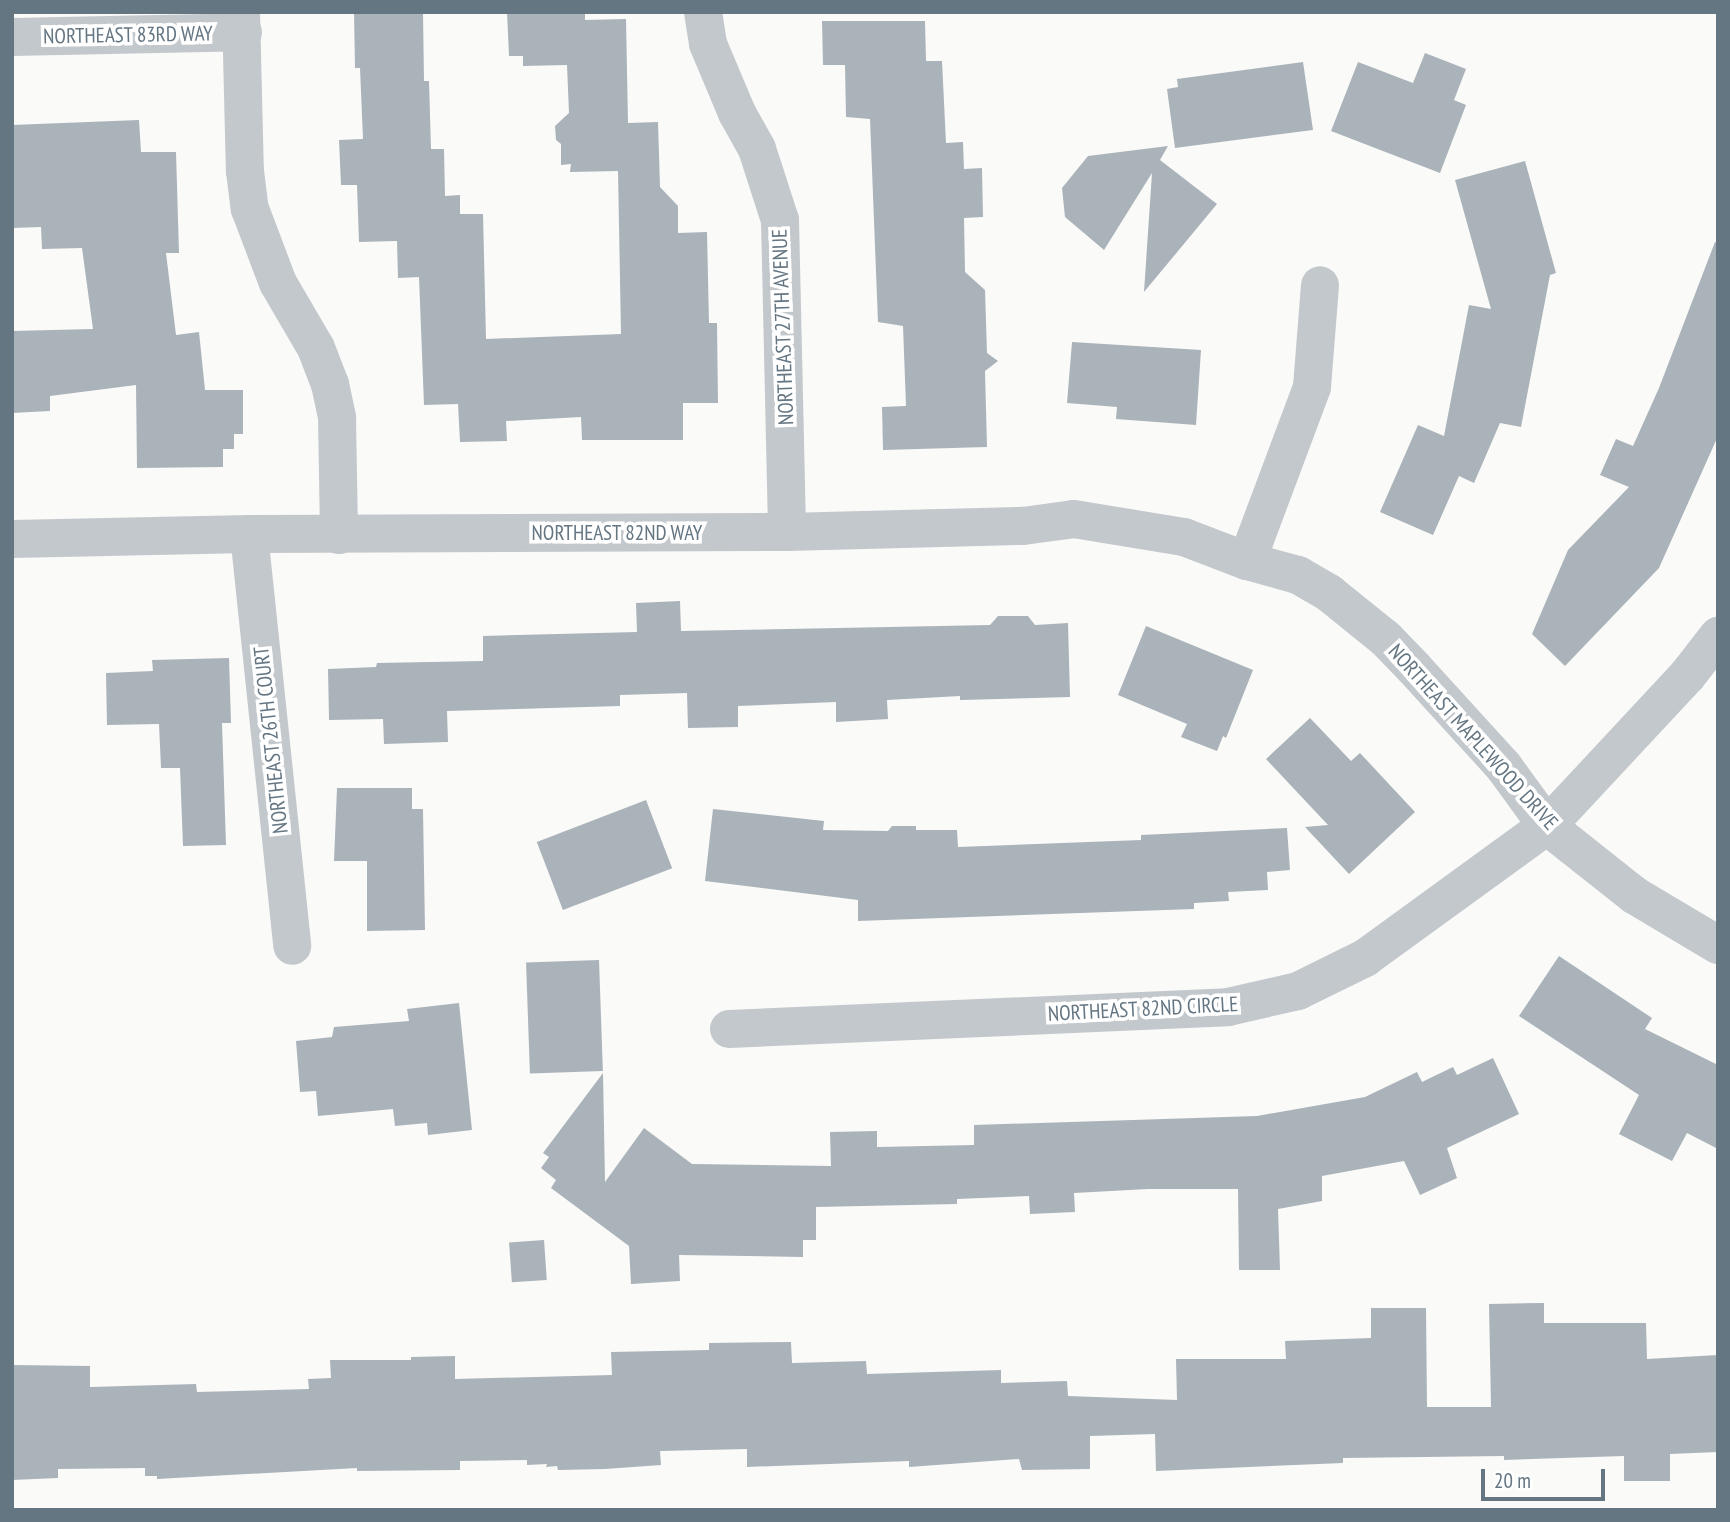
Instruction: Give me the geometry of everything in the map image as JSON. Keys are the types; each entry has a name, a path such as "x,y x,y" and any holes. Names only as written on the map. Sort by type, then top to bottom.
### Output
{"street":[{"name":"NORTHEAST 27TH AVENUE","path":"703,12 708,44 737,113 757,149 780,220 788,532"},
{"name":"NORTHEAST 83RD WAY","path":"12,37 242,22"},
{"path":"242,22 245,171 250,209 272,272 316,348 330,384 337,418 339,535"},
{"path":"1233,554 1312,387 1320,285"},
{"name":"NORTHEAST 82ND WAY","path":"12,539 249,534 788,532 1023,526 1074,520 1173,534 1233,554"},
{"name":"NORTHEAST 26TH COURT","path":"249,534 292,946"},
{"name":"NORTHEAST MAPLEWOOD DRIVE","path":"1233,554 1298,575 1329,593 1385,639 1504,767 1548,826 1634,895 1718,945"},
{"name":"NORTHEAST 82ND CIRCLE","path":"729,1029 1203,1008 1264,1001 1331,977 1365,958 1548,826 1687,676 1718,636"}],"building":[{"path":"354,12 423,12 424,81 429,81 431,149 444,149 445,196 460,195 460,214 483,214 486,339 621,334 618,171 570,172 571,164 561,165 561,144 556,140 555,126 569,113 567,65 523,66 523,56 509,56 507,12 585,12 585,20 626,19 628,123 658,122 660,187 678,206 678,233 707,232 709,323 717,323 718,403 683,403 683,440 582,440 581,417 506,421 507,441 460,442 458,404 424,405 419,277 398,278 397,241 359,242 357,185 341,185 339,140 363,139 360,68 355,68"},
{"path":"822,21 925,21 926,61 942,61 946,143 963,142 964,169 982,168 983,217 964,218 965,272 985,290 987,353 998,361 985,371 987,447 883,450 882,407 906,406 903,326 878,322 870,119 846,117 845,65 823,65"},
{"path":"1425,53 1466,69 1454,100 1466,105 1440,173 1331,131 1358,62 1413,83"},
{"path":"1303,62 1313,130 1175,148 1167,89 1178,87 1177,79"},
{"path":"139,120 141,152 176,152 179,253 166,253 176,335 199,332 205,390 243,390 243,434 234,434 234,449 223,449 223,467 137,468 136,385 50,396 50,411 12,413 12,331 93,329 82,248 42,249 41,227 12,228 12,125"},
{"path":"1168,146 1160,160 1217,204 1144,292 1152,173 1104,250 1065,217 1062,188 1088,156"},
{"path":"1525,161 1556,273 1550,275 1521,427 1500,423 1474,483 1459,476 1433,535 1380,512 1418,425 1444,436 1469,305 1491,309 1455,180"},
{"path":"1715,242 1718,243 1718,436 1659,568 1565,666 1532,634 1568,550 1629,487 1600,475 1616,439 1633,446 1659,388"},
{"path":"1072,342 1201,350 1196,425 1116,419 1117,407 1067,403"},
{"path":"680,601 681,631 990,625 998,616 1028,616 1035,625 1068,623 1070,697 960,700 960,696 887,700 888,719 836,722 836,702 738,706 738,727 688,728 687,693 620,695 620,706 447,711 448,742 384,744 383,719 329,720 328,669 376,667 377,663 483,661 483,636 637,632 636,603"},
{"path":"1146,626 1253,670 1226,738 1223,736 1217,751 1181,737 1187,724 1118,695"},
{"path":"229,658 231,723 222,723 226,845 183,846 180,768 161,768 159,724 107,725 106,673 153,671 152,660"},
{"path":"1310,718 1351,761 1360,753 1415,812 1349,874 1305,827 1328,825 1266,759"},
{"path":"337,788 412,788 412,809 423,809 425,930 367,931 367,861 334,861"},
{"path":"646,800 672,868 563,910 537,842"},
{"path":"713,809 824,821 823,830 888,831 892,826 916,826 916,830 957,830 958,847 1141,840 1141,835 1287,828 1290,870 1267,872 1268,890 1228,892 1229,901 1194,903 1194,909 858,921 858,900 705,881"},
{"path":"1559,956 1652,1018 1645,1029 1718,1065 1718,1149 1687,1133 1672,1161 1619,1134 1639,1095 1519,1016"},
{"path":"599,960 603,1071 530,1073 526,963"},
{"path":"459,1003 472,1130 428,1135 427,1123 395,1126 393,1109 318,1116 316,1091 300,1092 296,1041 332,1037 334,1027 409,1021 407,1009"},
{"path":"1493,1058 1519,1114 1447,1148 1457,1178 1420,1195 1404,1161 1322,1176 1322,1201 1278,1209 1280,1270 1239,1270 1238,1189 1148,1189 1074,1193 1075,1212 1030,1214 1029,1196 957,1199 957,1204 816,1207 816,1240 803,1240 803,1257 679,1255 680,1281 631,1284 629,1246 551,1188 556,1180 541,1168 549,1157 543,1153 603,1073 605,1182 644,1128 692,1164 831,1166 830,1132 877,1131 877,1147 974,1145 974,1125 1257,1116 1365,1097 1417,1072 1422,1082 1453,1067 1457,1075"},
{"path":"544,1240 547,1280 512,1282 509,1242"},
{"path":"1544,1303 1544,1323 1646,1323 1647,1359 1718,1355 1718,1452 1670,1454 1670,1481 1624,1481 1624,1456 1504,1460 1504,1456 1343,1458 1343,1463 1156,1471 1155,1434 1090,1436 1090,1469 1022,1470 1019,1459 909,1467 909,1461 747,1467 747,1449 660,1451 661,1465 605,1469 558,1470 557,1466 546,1467 547,1464 527,1465 527,1460 460,1461 460,1470 357,1471 357,1468 157,1479 157,1476 145,1476 145,1468 58,1469 58,1478 12,1480 12,1365 90,1366 90,1387 196,1384 197,1392 309,1389 308,1379 331,1378 330,1360 411,1360 411,1357 455,1356 455,1379 612,1375 611,1352 709,1350 709,1343 791,1342 792,1363 866,1361 867,1374 1001,1370 1001,1383 1067,1381 1068,1396 1177,1400 1176,1359 1286,1359 1285,1341 1371,1338 1371,1308 1426,1308 1427,1407 1491,1407 1489,1304"}]}
